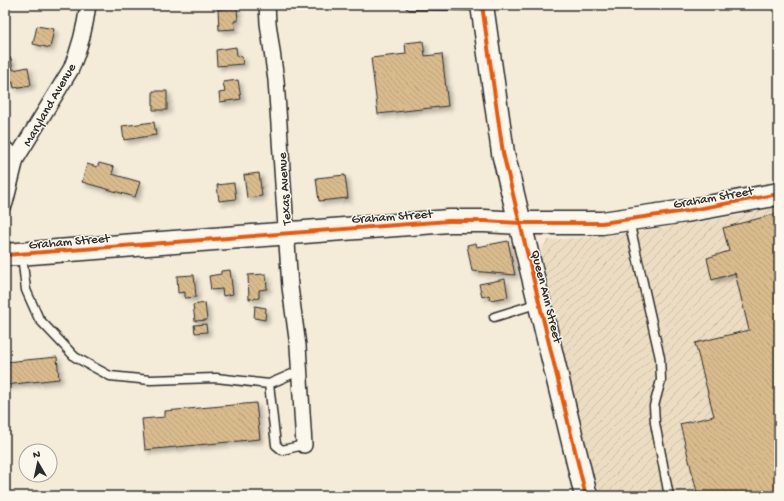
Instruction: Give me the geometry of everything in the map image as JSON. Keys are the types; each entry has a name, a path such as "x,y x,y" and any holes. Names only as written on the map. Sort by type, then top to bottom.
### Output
{"street":[{"name":"Maryland Avenue","path":"5,203 11,154 71,69 78,53 85,29 88,5"},
{"name":"Texas Avenue","path":"267,5 276,80 290,287 299,371 304,445"},
{"name":"Queen Ann Street","path":"482,6 502,153 540,303 586,496"},
{"name":"Graham Street","path":"13,254 449,221 602,223 686,211 779,194"}],"lane":[{"path":"410,5 482,6"},
{"path":"629,220 660,358 661,380 654,406 655,423 669,496"},
{"path":"13,254 26,290 40,319 75,357 110,376 150,380 216,378 269,384 299,371"},
{"path":"494,317 540,303"},
{"path":"269,384 276,446 282,450 304,445"}],"shaded area":[{"path":"779,205 779,496 598,496 537,256 548,240 617,235 738,216"}],"building":[{"path":"237,8 238,21 234,21 235,29 219,30 218,9"},
{"path":"37,26 54,29 50,48 33,44"},
{"path":"423,41 425,56 442,54 448,106 378,114 371,58 406,54 405,43"},
{"path":"236,47 237,57 242,56 243,64 217,66 216,50"},
{"path":"11,58 13,70 28,67 31,85 14,88 13,82 5,83 5,59"},
{"path":"238,80 241,99 220,102 219,93 225,92 223,82"},
{"path":"153,91 167,91 167,110 153,110"},
{"path":"154,122 156,135 124,140 122,126"},
{"path":"99,163 114,167 112,174 140,182 135,197 82,182 87,164 97,167"},
{"path":"259,173 262,196 247,198 244,175"},
{"path":"345,175 348,198 319,201 316,178"},
{"path":"234,183 236,199 219,201 217,185"},
{"path":"779,213 779,496 698,496 680,424 714,416 695,343 749,330 735,273 712,280 707,258 729,251 723,228"},
{"path":"508,241 515,275 472,271 467,245 476,243 477,247"},
{"path":"230,270 233,294 223,296 222,289 211,290 209,276 221,274 221,271"},
{"path":"266,274 267,289 259,290 259,298 249,299 248,275"},
{"path":"194,275 196,297 185,298 185,292 178,293 177,276"},
{"path":"505,279 508,297 490,300 489,295 482,297 479,284"},
{"path":"205,303 207,320 195,321 193,305"},
{"path":"255,306 266,308 265,320 254,318"},
{"path":"206,324 207,332 195,333 194,325"},
{"path":"57,357 59,379 5,385 5,362"},
{"path":"256,403 260,439 145,450 142,419 165,417 165,411"}],"railway":[{"path":"91,496 111,496"}],"cycle path":[{"path":"482,5 503,153 586,496"},
{"path":"5,255 449,221 602,223 686,211 779,194"}]}
